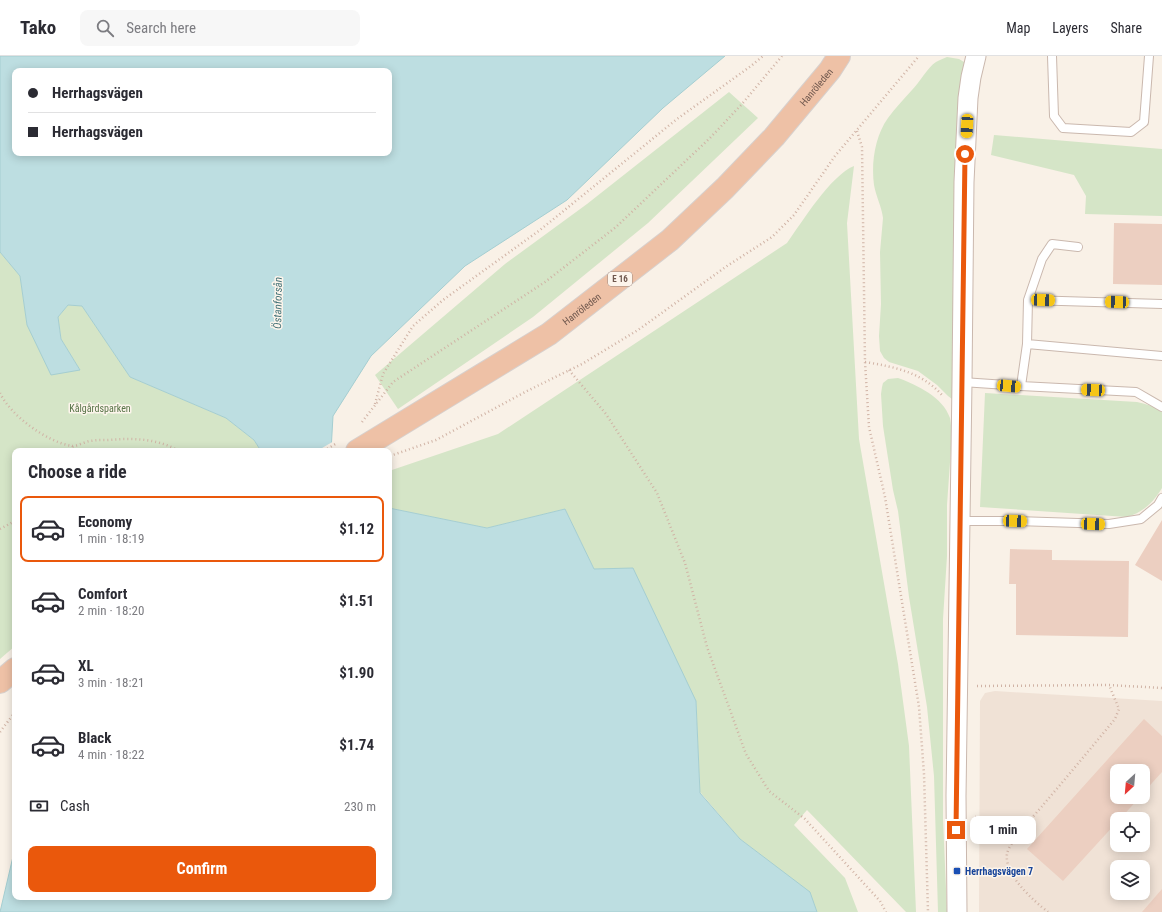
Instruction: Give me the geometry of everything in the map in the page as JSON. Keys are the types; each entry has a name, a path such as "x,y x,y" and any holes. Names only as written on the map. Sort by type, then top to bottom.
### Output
{"highway":[{"name":"Hanröleden","path":"349,446 549,334 670,240 725,188 774,137 830,70 839,56"},
{"path":"0,682 12,672"}],"street":[{"path":"957,912 957,686 964,182 968,98 976,56"}],"lane":[{"path":"1052,56 1054,116 1063,128 1131,132 1144,122 1149,56"},
{"path":"1021,386 1028,344 1028,300 1042,260 1052,244 1078,246"},
{"path":"1028,300 1162,304"},
{"path":"1028,344 1162,356"},
{"path":"962,382 1136,392 1162,407"},
{"path":"960,521 1109,524 1141,519 1158,505 1162,498"}],"path":[{"path":"375,406 383,374 413,326 443,300 546,225 677,119 763,56"},
{"path":"358,428 394,382 545,282 616,227 710,138 742,104 782,56"},
{"path":"392,456 436,440 569,370 638,330 727,266 772,238 794,215 835,156 919,56"},
{"path":"857,131 862,147 865,362 869,427 885,497 918,708 924,774 928,912"},
{"path":"865,362 898,368 920,378 936,388 948,401 962,402"},
{"path":"569,370 606,414 657,493 685,563 707,647 746,754 769,791 805,819 880,901 886,912"},
{"path":"0,394 4,402 24,421 40,433 73,446 90,441 125,439 150,440 171,448"},
{"path":"339,448 349,446"},
{"path":"0,529 12,523"},
{"path":"1048,912 1026,894 1010,870 1007,860 1007,853 1031,820 1115,719 1119,709 1108,685"},
{"path":"957,686 1108,685 1162,688"},
{"path":"0,732 12,716"},
{"path":"956,817 1031,820"}],"shaded area":[{"path":"995,691 1162,701 1162,912 979,912 980,701 985,693"}],"green space":[{"path":"947,57 959,59 964,62 953,268 956,398 952,399 937,385 918,371 889,362 884,358 880,351 880,252 883,218 873,177 877,141 888,118 930,68 936,62"},
{"path":"729,92 758,118 648,223 533,317 398,409 375,375 505,264 587,204"},
{"path":"994,135 1162,149 1162,216 1085,214 1086,196 1074,175 991,155"},
{"path":"854,166 847,223 859,439 898,664 909,746 916,912 906,912 807,810 794,825 845,878 858,912 817,912 809,892 740,839 700,792 696,701 594,569 565,509 487,528 392,509 392,470 498,434 787,243 818,200 845,171"},
{"name":"Kålgårdsparken","path":"0,252 20,276 27,325 80,370 61,339 58,317 68,305 82,306 130,377 226,418 254,440 259,448 12,448 12,649 0,659"},
{"path":"898,378 921,388 942,404 950,418 952,434 947,505 947,556 943,619 943,819 947,912 938,912 934,776 927,707 909,597 898,511 893,490 883,426 881,394 883,383 888,379"},
{"path":"985,393 1137,402 1156,408 1162,412 1162,488 1147,506 1127,517 980,507"}],"water":[{"name":"Östanforsån","path":"0,56 725,56 663,108 567,200 465,266 371,356 333,416 331,448 259,448 254,440 226,418 130,377 82,306 68,305 58,317 61,339 80,370 51,375 27,325 20,276 0,252"},
{"path":"392,509 487,528 565,509 594,569 633,568 696,701 700,793 740,839 810,892 817,912 0,912 12,861 12,900 392,900"}],"pier":[{"path":"334,441 334,448 322,448"}],"building":[{"path":"1114,223 1162,224 1162,285 1113,284"},
{"path":"1162,520 1162,581 1135,565"},
{"path":"1010,549 1052,550 1052,560 1129,561 1128,637 1016,635 1016,584 1009,584"},
{"path":"1144,719 1162,736 1162,772 1150,785 1150,764 1110,764 1110,804 1134,804 1126,812 1110,812 1110,830 1063,881 1027,849"},
{"path":"1162,889 1162,912 1142,912"}],"place":[{"name":"Herrhagsvägen 7","path":"957,871"}],"route":[{"path":"956,830 965,154"}]}
